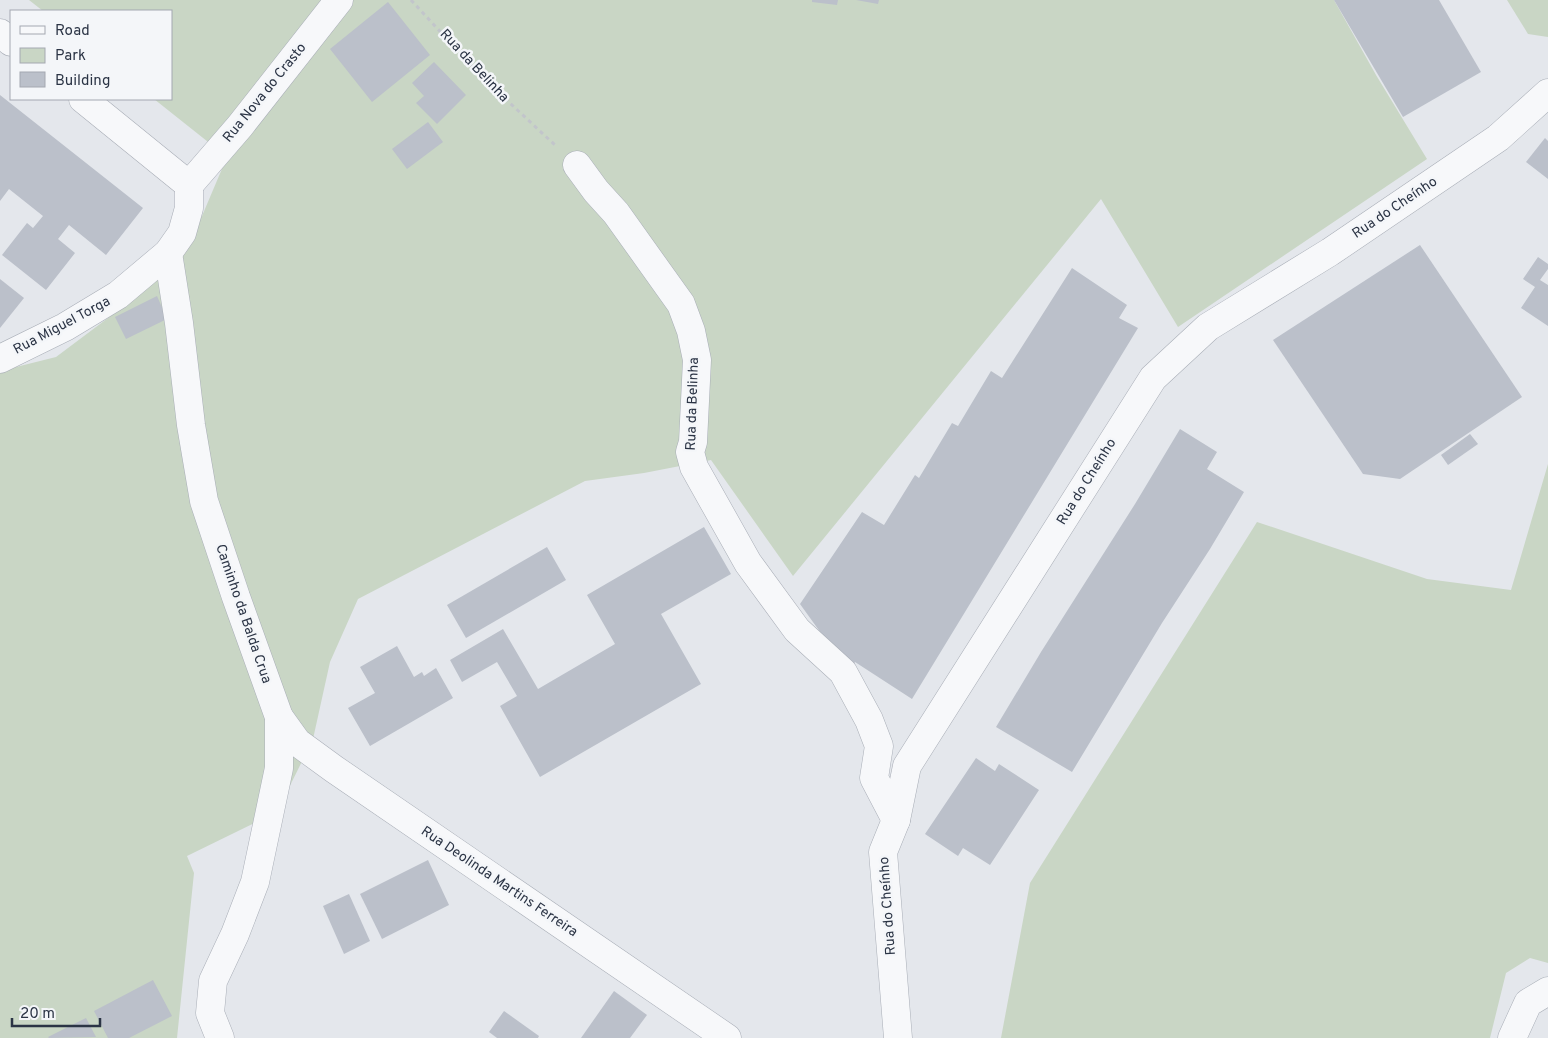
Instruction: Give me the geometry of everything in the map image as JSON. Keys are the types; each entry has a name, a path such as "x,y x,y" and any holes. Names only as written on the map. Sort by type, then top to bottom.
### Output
{"street":[{"name":"Rua Nova do Crasto","path":"189,185 240,126 339,0"},
{"path":"0,33 10,41"},
{"name":"Rua do Cheínho","path":"898,1038 883,852 896,820 907,766 1152,378 1208,327 1330,252 1498,138 1548,93"},
{"path":"84,100 189,185 189,208 182,233 168,253"},
{"name":"Rua da Belinha","path":"577,165 596,191 616,213 681,304 691,332 697,360 693,442 690,452 694,467 748,562 797,630 843,672 869,720 879,746 874,778 896,820"},
{"name":"Rua Miguel Torga","path":"0,358 65,327 118,295 168,253"},
{"name":"Caminho da Balda Crua","path":"168,253 180,323 191,425 204,501 279,717 279,768 255,882 235,934 213,981 210,1013 220,1038"},
{"name":"Rua Deolinda Martins Ferreira","path":"279,717 297,742 334,769 727,1038"},
{"path":"1512,1038 1528,1003 1548,991"}],"path":[{"name":"Rua da Belinha","path":"411,0 490,85 577,165"}],"green space":[{"path":"29,0 1334,0 1376,75 1427,159 1178,327 1101,199 793,576 711,460 644,473 585,481 358,599 330,662 313,739 277,812 187,856 194,873 177,1038 0,1038 0,371 56,357 148,288 202,216 227,157 155,100 172,100 172,10 42,10"},
{"path":"1507,0 1548,0 1548,37 1528,34"},
{"path":"1548,464 1548,963 1530,958 1506,973 1490,1038 1001,1038 1030,883 1257,522 1427,579 1511,590"}],"building":[{"path":"812,0 838,0 837,5 812,2"},
{"path":"856,0 879,0 878,4"},
{"path":"1334,0 1439,0 1481,72 1403,117"},
{"path":"388,2 430,55 372,102 330,49"},
{"path":"434,62 466,95 437,124 416,103 424,96 412,83"},
{"path":"0,95 143,208 106,255 69,225 58,239 75,253 46,290 2,255 27,223 33,228 43,216 9,189 0,201"},
{"path":"428,122 443,142 407,169 392,149"},
{"path":"1545,138 1548,141 1548,179 1526,162"},
{"path":"1420,245 1522,397 1400,479 1363,474 1273,340"},
{"path":"1538,257 1548,264 1548,269 1540,280 1548,285 1548,326 1521,308 1535,287 1523,279"},
{"path":"1072,268 1127,305 1119,318 1138,328 912,699 855,662 849,672 800,604 862,512 884,525 915,475 919,478 952,423 958,426 991,371 1002,378"},
{"path":"0,279 24,298 0,328"},
{"path":"157,296 167,319 126,339 115,317"},
{"path":"1180,429 1217,452 1207,469 1244,492 1072,772 996,727"},
{"path":"1470,434 1478,444 1448,465 1441,455"},
{"path":"704,527 731,574 661,614 701,684 540,777 500,706 517,696 497,662 462,682 450,660 503,629 538,689 615,644 587,595"},
{"path":"547,547 566,580 466,638 447,605"},
{"path":"397,646 414,677 422,672 424,676 436,668 453,698 370,746 348,708 375,693 360,667"},
{"path":"976,758 995,771 999,764 1039,790 990,865 963,848 958,856 925,834"},
{"path":"428,860 449,905 382,939 360,894"},
{"path":"349,894 370,941 344,954 323,906"},
{"path":"153,980 172,1016 129,1038 108,1038 94,1011"},
{"path":"614,991 647,1015 630,1038 581,1038"},
{"path":"504,1011 539,1036 538,1038 497,1038 489,1032"},
{"path":"86,1018 96,1037 48,1037"}]}
